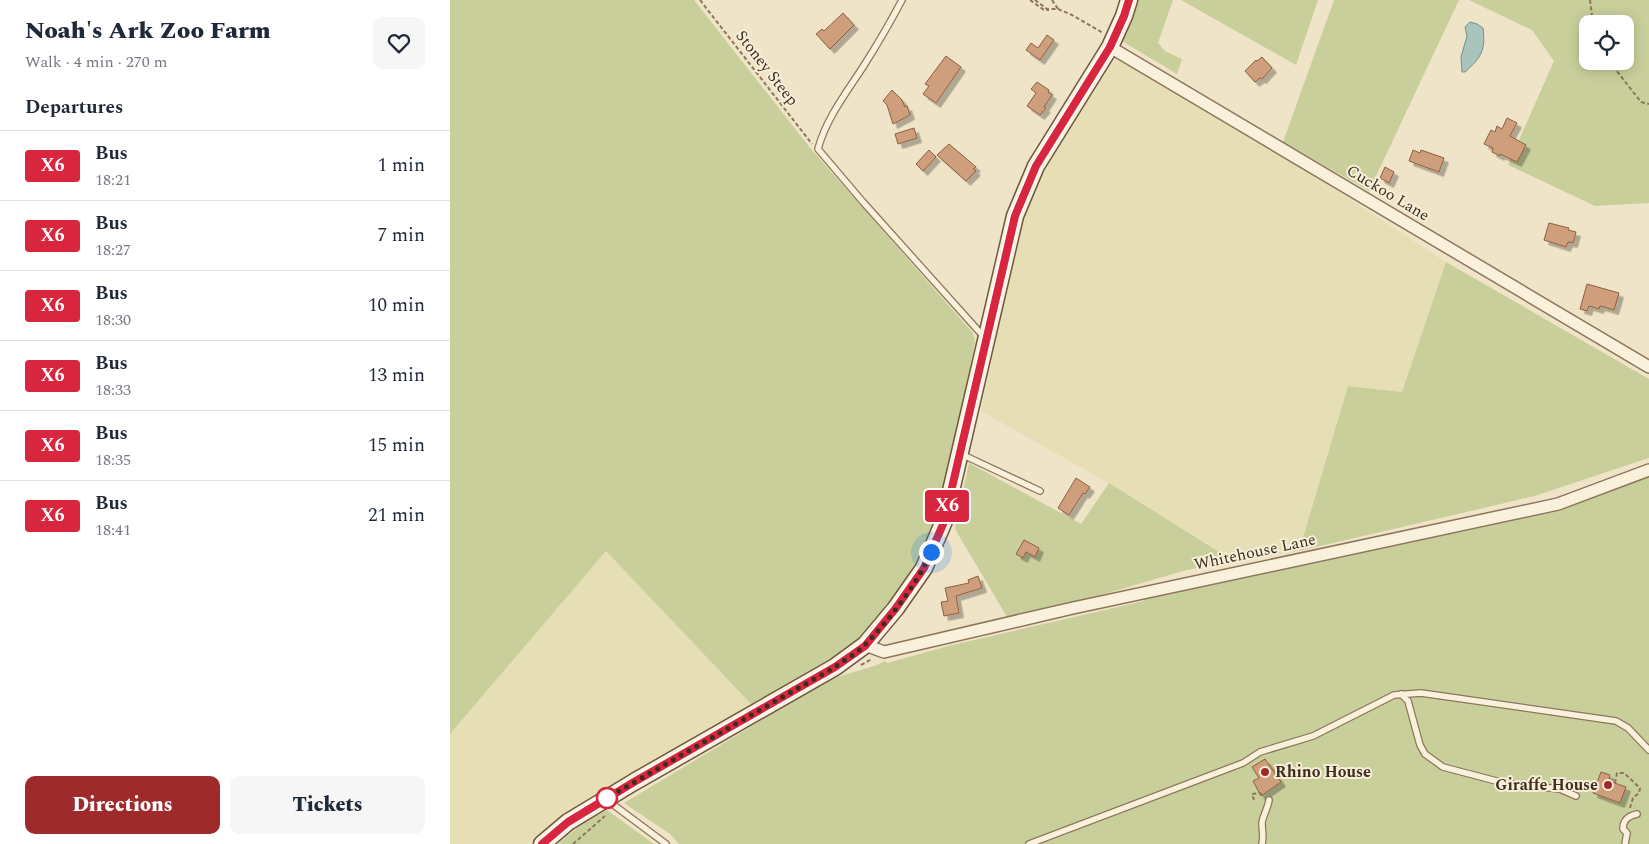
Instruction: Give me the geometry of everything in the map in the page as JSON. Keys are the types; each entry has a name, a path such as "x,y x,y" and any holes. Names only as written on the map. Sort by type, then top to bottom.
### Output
{"main road":[{"path":"542,844 568,822 610,803 835,667 865,646 896,608 924,568 944,522 1015,216 1036,166 1110,47 1129,0"}],"street":[{"name":"Cuckoo Lane","path":"1110,47 1649,367"},
{"name":"Whitehouse Lane","path":"865,646 884,652 1073,608 1558,504 1649,470"}],"lane":[{"path":"902,0 880,41 832,117 821,138 818,149 986,339"},
{"path":"959,453 1040,490"},
{"path":"1029,844 1243,763 1260,752 1314,736 1394,695 1421,693 1616,721 1628,728 1649,750"},
{"path":"1401,694 1408,701 1420,745 1425,754 1443,767 1504,783 1560,789 1576,796"},
{"path":"1262,844 1264,837 1262,822 1269,800"},
{"path":"610,803 666,844"},
{"path":"1625,844 1627,834 1623,829 1623,823 1629,816 1637,814"}],"path":[{"name":"Stoney Steep","path":"700,0 810,142 818,149"},
{"path":"1030,0 1044,10 1058,9 1091,26"},
{"path":"1035,0 1047,9 1051,9"},
{"path":"1052,0 1058,9"},
{"path":"1590,0 1592,15"},
{"path":"1616,70 1641,102 1649,104"},
{"path":"1615,783 1617,773 1624,773 1640,788 1639,793 1633,798 1629,816"},
{"path":"1254,794 1252,794 1254,800"},
{"path":"574,844 610,803"}],"shaded area":[{"path":"1116,58 1331,187 1446,262 1402,392 1348,386 1299,551 1243,561 1245,556 1239,556 1239,560 1232,560 1112,485 981,411 1018,237 1029,202 1047,162"},
{"path":"606,551 751,704 589,797 563,815 528,844 450,844 450,734"}],"green space":[{"path":"450,0 694,0 811,149 973,333 975,342 956,436 931,532 922,552 895,595 869,628 856,641 838,654 751,704 606,551 450,734"},
{"path":"1135,0 1173,0 1158,43 1165,51 1182,59 1177,74 1120,40"},
{"path":"1181,0 1318,0 1296,65"},
{"path":"1334,0 1459,0 1369,191 1283,142"},
{"path":"1469,0 1649,0 1649,203 1595,206 1508,165 1554,61 1532,30"},
{"path":"1446,262 1649,379 1649,458 1535,496 1299,551 1348,386 1402,392"},
{"path":"969,463 1081,524 1109,483 1232,560 1183,571 1074,603 1007,617 955,529"},
{"path":"1649,476 1649,844 679,844 670,834 624,803 830,679 885,661 887,663 952,645 1144,601 1143,598 1499,522"},
{"path":"607,810 654,844 558,844 578,827"}],"water":[{"path":"1470,22 1483,28 1484,42 1479,58 1465,72 1462,72 1461,57 1467,36 1465,27"}],"building":[{"path":"843,13 854,25 830,49 816,34 822,29 824,31"},
{"path":"1047,35 1054,40 1040,60 1026,50 1031,43 1038,48"},
{"path":"946,56 961,67 936,103 923,94 929,86 925,84"},
{"path":"1262,57 1272,68 1262,79 1260,78 1255,82 1245,71"},
{"path":"1037,82 1049,90 1048,92 1052,95 1044,107 1046,108 1040,115 1027,106 1036,93 1031,89"},
{"path":"892,90 902,100 905,107 907,106 910,115 893,124 887,105 883,101"},
{"path":"1507,118 1517,123 1510,136 1526,145 1517,162 1492,152 1493,148 1484,144 1491,130 1495,132 1497,126 1502,129"},
{"path":"914,128 917,138 898,144 895,134"},
{"path":"949,144 976,167 973,169 976,171 966,181 937,155"},
{"path":"929,150 936,157 923,171 916,164"},
{"path":"1413,150 1420,153 1421,150 1444,158 1439,172 1409,161"},
{"path":"1385,167 1394,172 1389,183 1380,178"},
{"path":"1549,223 1569,228 1568,230 1576,232 1573,243 1568,242 1566,247 1544,240"},
{"path":"1587,284 1619,293 1614,310 1600,306 1599,309 1589,306 1587,311 1580,309"},
{"path":"1076,478 1090,487 1085,494 1083,493 1069,515 1058,508"},
{"path":"1024,540 1039,548 1035,557 1026,552 1023,558 1016,554"},
{"path":"978,576 982,588 956,596 959,613 944,616 941,602 948,601 945,588 969,583 968,580"},
{"name":"Rhino House","path":"1265,759 1281,782 1261,796 1253,781 1259,778 1252,767"},
{"name":"Giraffe House","path":"1601,772 1610,775 1609,781 1626,787 1620,803 1593,793"}],"bus line":[{"name":"X6","path":"542,844 568,822 835,667 865,646 915,581 924,568 944,522 1015,216 1036,166 1110,47 1129,0"}],"place":[{"name":"Rhino House","path":"1265,772"},
{"name":"Giraffe House","path":"1608,785"}],"route":[{"path":"607,798 605,799 835,667 865,646 896,608 924,568 931,552"}]}
